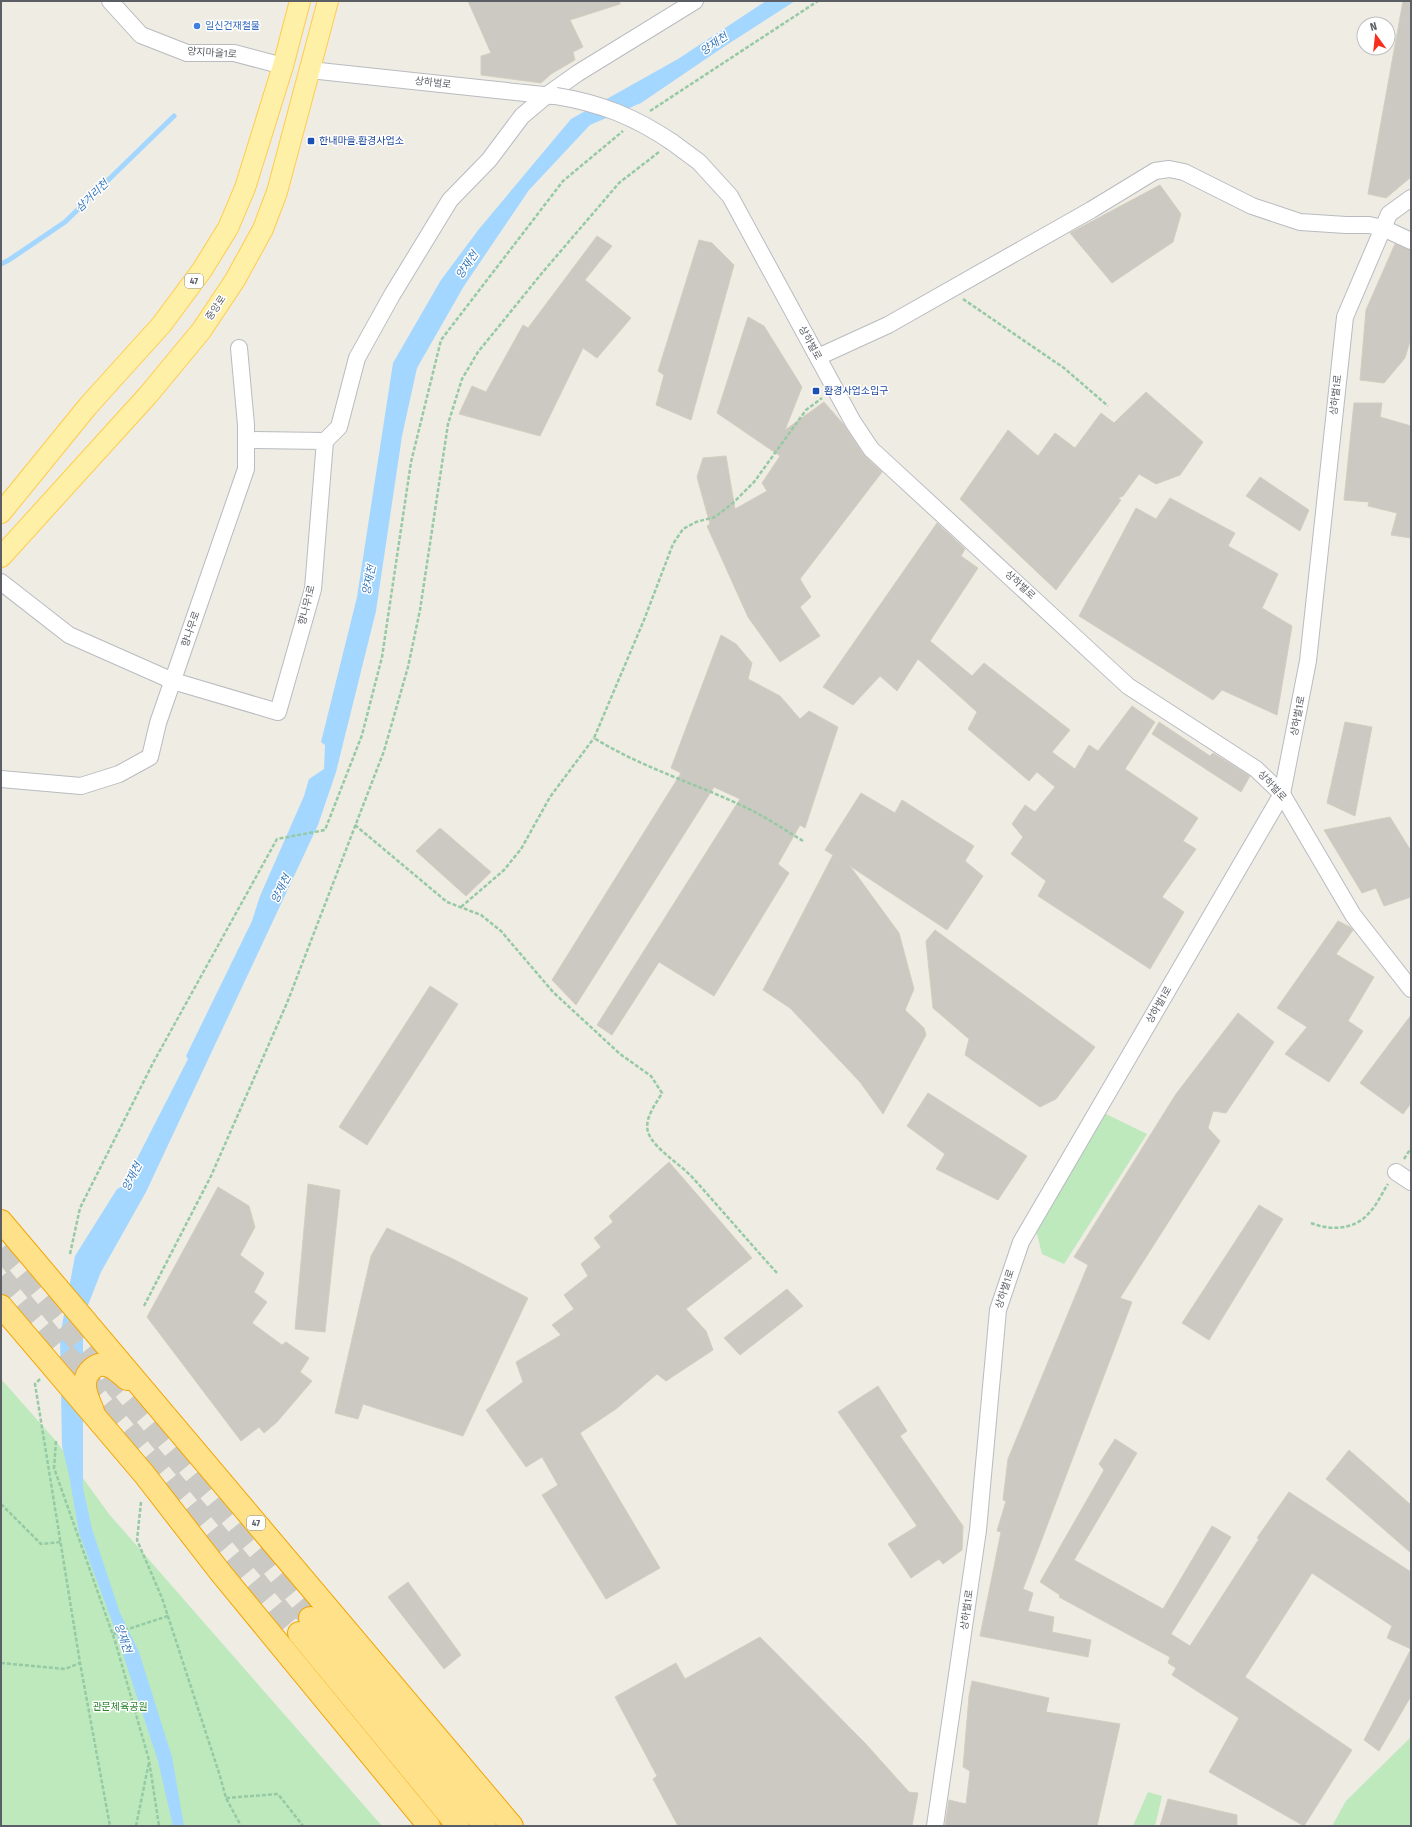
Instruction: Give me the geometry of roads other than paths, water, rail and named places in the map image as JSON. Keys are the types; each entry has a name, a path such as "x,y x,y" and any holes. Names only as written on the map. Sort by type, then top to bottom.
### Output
{"highway":[{"name":"47","path":"1,1220 512,1826"},
{"path":"1,1306 144,1474 220,1572 429,1826"},
{"path":"1,1317 20,1330"},
{"path":"94,1417 85,1383 88,1372 94,1367 105,1365 111,1367 148,1396"},
{"path":"458,1826 304,1626 485,1826"}],"main road":[{"name":"47","path":"1,513 88,406 162,324 202,270 228,228 245,188 283,66 300,1"},
{"name":"중앙로","path":"1,566 7,551 148,396 201,331 235,280 263,229 277,192 328,1"}],"street":[{"name":"양지마을1로","path":"110,1 141,35 187,53 234,53 283,66"},
{"path":"246,440 325,441 339,427 357,358 392,295 450,200 488,160 522,116 578,73 695,1"},
{"name":"상하벌로","path":"310,70 551,95 579,100 612,111 646,125 699,162 730,196 853,422 871,449 1128,686 1256,769 1282,794 1353,915 1411,989"},
{"path":"818,357 888,325 1091,210 1155,171 1169,169 1184,172 1252,206 1300,222 1369,225 1383,228 1411,241"},
{"name":"상하벌1로","path":"935,1826 978,1530 998,1310 1000,1302 1021,1242 1282,794 1308,661 1345,317 1389,214 1411,198"},
{"name":"향나무로","path":"1,779 81,786 119,774 150,757 158,723 246,469 246,440 238,348"},
{"name":"향나무1로","path":"173,681 278,712 313,589 325,441"},
{"path":"1,582 69,635 173,681"},
{"path":"1396,1172 1411,1182"}],"water":[{"name":"양재천","path":"766,1 795,1 641,103 590,125 529,190 464,286 417,368 402,436 376,611 336,772 318,825 146,1192 101,1272 83,1318 83,1488 92,1529 120,1613 139,1652 172,1757 184,1826 173,1826 158,1761 113,1624 79,1533 69,1475 62,1446 60,1336 75,1256 117,1189 123,1186 188,1059 186,1056 252,921 260,896 304,796 309,779 324,769 325,745 321,742 357,597 393,363 441,280 479,229 571,119 678,59"}],"waterway":[{"name":"삼거리천","path":"1,264 65,222 174,116"}],"tunnel":[{"path":"1,1249 310,1618"},
{"path":"1,1277 299,1633"}],"place":[{"name":"일신건재철물","path":"197,26"},
{"name":"한내마을.환경사업소","path":"311,141"},
{"name":"환경사업소입구","path":"816,391"}],"park label":[{"name":"관문체육공원","path":"120,1707"}]}
